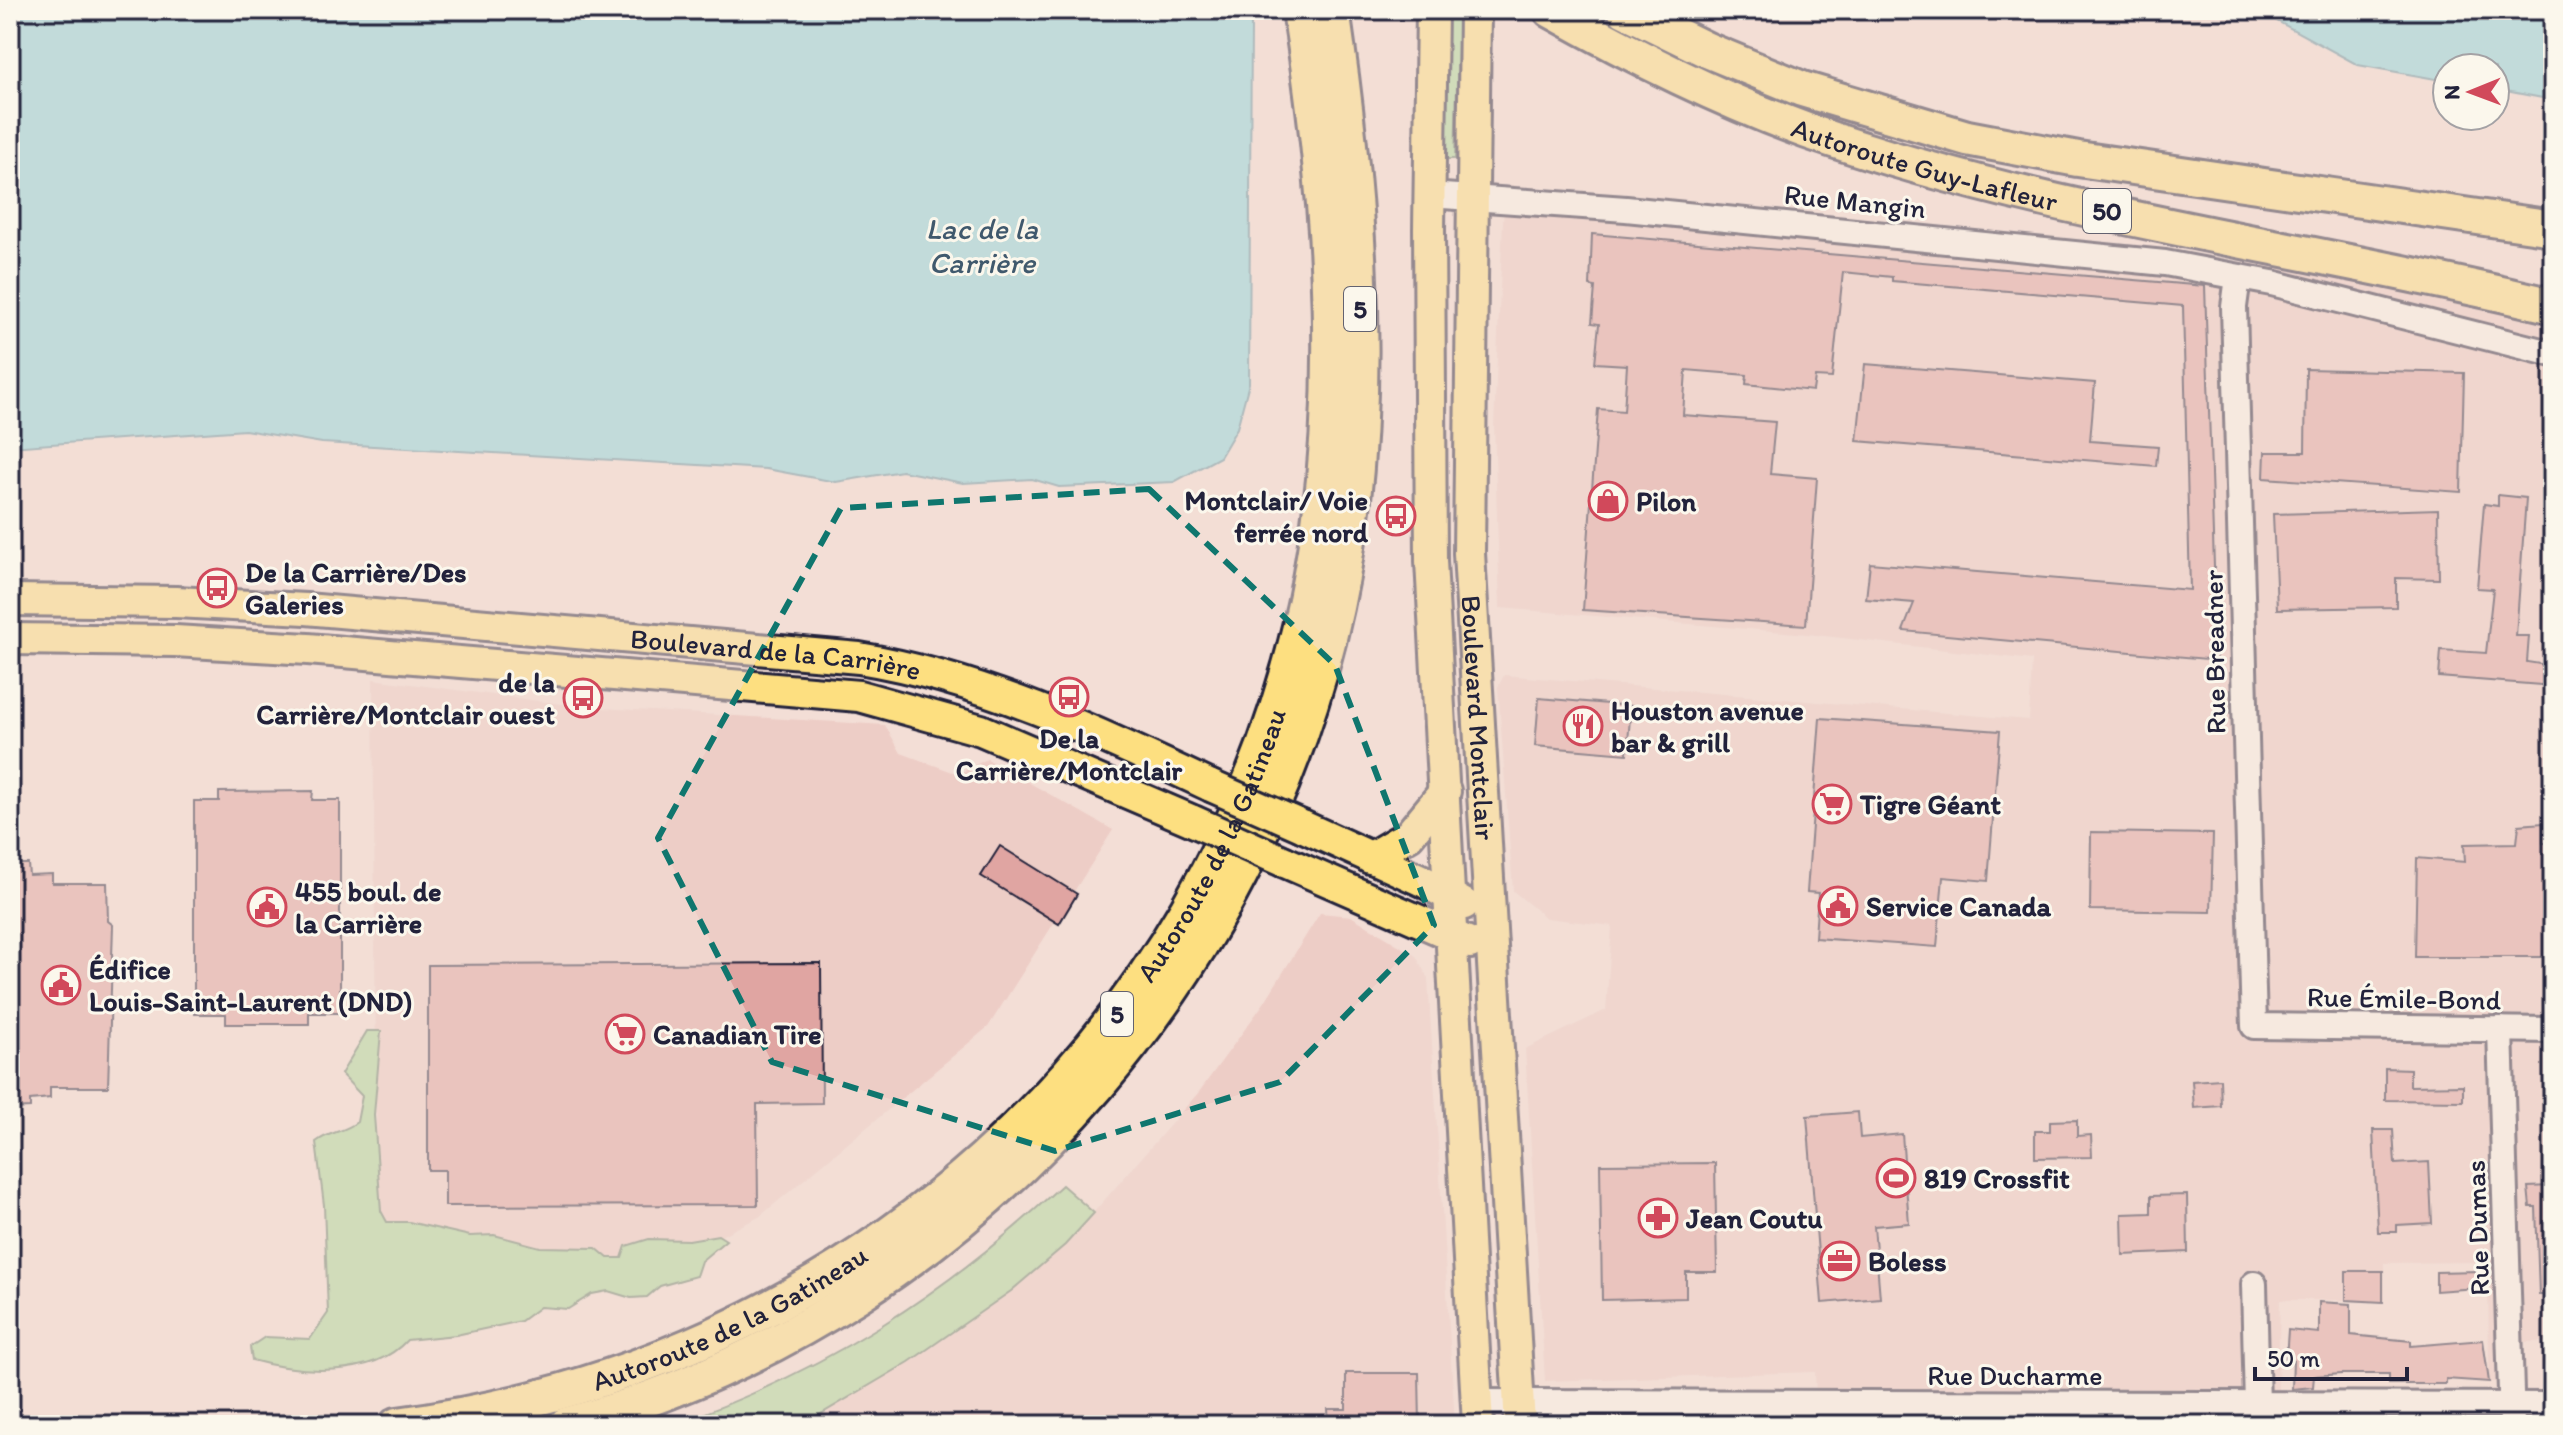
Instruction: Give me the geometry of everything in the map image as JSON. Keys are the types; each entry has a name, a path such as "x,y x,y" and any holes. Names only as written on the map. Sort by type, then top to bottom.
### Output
{"highway":[{"name":"Autoroute de la Gatineau","path":"397,1425 520,1403 633,1370 730,1330 836,1271 934,1202 1020,1126 1108,1025 1171,936 1238,810 1271,725 1303,610 1320,515 1329,419 1329,280 1318,138 1300,10"},
{"name":"Autoroute de la Gatineau","path":"566,1425 661,1394 759,1351 841,1306 943,1235 1023,1166 1097,1089 1160,1009 1211,930 1255,845 1294,752 1320,671 1344,561 1357,462 1361,352 1357,240 1348,132 1332,10"},
{"path":"1348,132 1352,10"},
{"name":"Autoroute Guy-Lafleur","path":"1551,10 1673,73 1805,130 1947,174 2553,306"},
{"name":"Autoroute Guy-Lafleur","path":"1625,10 1689,42 1811,92 1892,118 1991,143 2553,228"}],"main road":[{"name":"Boulevard Montclair","path":"1432,10 1429,195 1431,561 1454,937 1477,1414"},
{"name":"Boulevard Montclair","path":"1475,10 1468,524 1520,1414"},
{"name":"Boulevard de la Carrière","path":"10,600 176,602 306,609 859,658 911,667 1002,697 1211,786 1370,858 1490,919"},
{"name":"Boulevard de la Carrière","path":"10,639 175,641 294,648 859,696 981,730 1492,952"},
{"path":"1370,858 1409,835 1445,791"}],"street":[{"name":"Rue Mangin","path":"1429,195 1614,208 2094,254 2238,277 2553,354"},
{"name":"Rue Breadner","path":"2238,277 2234,307 2254,1026"},
{"name":"Rue Émile-Bond","path":"2254,1026 2553,1030"},
{"name":"Rue Dumas","path":"2500,1029 2512,1415"},
{"path":"2254,1284 2257,1406"},
{"name":"Rue Ducharme","path":"1477,1414 2257,1406 2365,1414 2512,1415 2553,1405"}],"highlighted area":[{"path":"1149,489 1335,665 1434,925 1280,1082 1055,1151 772,1062 658,838 841,508"}],"shaded area":[{"path":"1509,185 2252,263 2553,318 2553,1342 2524,1342 2523,1382 2489,1382 2488,1262 2384,1263 2385,1300 2280,1300 2278,1390 2066,1406 2066,1425 1817,1425 1815,1372 1545,1381 1525,1049 1606,1010 1612,926 1546,918 1513,891 1498,687 1504,675 2029,720 2032,660 1807,634 1500,608 1494,425 1503,220"},
{"path":"373,679 585,707 885,725 901,753 958,774 987,759 1113,830 988,1027 759,1217 650,1271 378,1348"},
{"path":"1320,913 1351,916 1416,956 1428,978 1455,1425 798,1425 909,1362 1011,1291 1065,1245 1199,1092 1264,1003"}],"green space":[{"path":"1447,10 1459,10 1455,159 1443,159"},
{"path":"367,1031 381,1031 374,1115 381,1211 387,1222 409,1222 470,1236 494,1235 540,1247 596,1248 608,1258 622,1258 626,1246 649,1239 689,1240 718,1235 726,1240 701,1261 696,1276 660,1286 647,1297 631,1298 608,1291 592,1294 568,1309 540,1307 521,1321 456,1335 407,1340 392,1353 355,1367 312,1370 252,1360 250,1347 265,1337 310,1339 328,1313 324,1205 316,1142 357,1122 362,1096 341,1074"},
{"path":"1062,1185 1094,1213 1065,1245 1011,1291 909,1362 798,1425 673,1425 782,1380 881,1326 973,1261"}],"water":[{"name":"Lac de la Carrière","path":"10,10 1247,10 1251,21 1249,383 1237,428 1220,457 1174,482 1059,487 1032,479 963,483 902,471 836,482 766,469 322,443 245,430 10,447"},
{"path":"2257,10 2553,10 2553,100 2511,92 2511,52 2431,52 2431,78 2358,65"}],"building":[{"path":"1592,234 2205,286 2217,660 1903,631 1914,603 1866,599 1870,563 2190,590 2183,306 1892,281 1892,277 1843,272 1832,378 1815,377 1813,391 1746,384 1747,375 1686,370 1683,415 1775,422 1770,474 1817,478 1806,625 1583,610 1598,409 1624,411 1627,365 1595,363 1599,324 1592,323 1595,287 1590,286"},
{"path":"1865,364 2095,383 2090,441 2158,446 2156,466 1857,441"},
{"path":"2306,369 2464,373 2461,492 2264,478 2265,452 2305,452"},
{"path":"2498,495 2526,498 2516,636 2529,636 2527,662 2553,666 2553,686 2439,677 2441,650 2486,653 2493,589 2477,588 2484,504 2498,506"},
{"path":"2438,509 2439,579 2396,578 2396,607 2277,609 2273,514"},
{"name":"Houston avenue bar & grill","path":"1539,698 1631,706 1627,754 1535,746"},
{"path":"1820,718 2000,731 1988,881 1943,877 1937,947 1815,938 1818,893 1807,892"},
{"name":"455 boul. de la Carrière","path":"313,791 312,800 340,800 340,1013 309,1013 309,1024 226,1024 226,1014 194,1014 194,801 219,801 219,792"},
{"path":"2543,823 2543,843 2553,843 2553,957 2415,957 2417,858 2465,862 2464,844 2517,843 2519,825"},
{"path":"2091,832 2213,834 2211,912 2090,910"},
{"path":"1000,846 1077,894 1059,924 981,876"},
{"name":"Édifice Louis-Saint-Laurent (DND)","path":"10,864 28,864 29,875 52,874 52,883 107,883 108,921 113,925 108,1087 50,1087 50,1098 30,1100 30,1108 10,1109"},
{"name":"Canadian Tire","path":"821,963 822,1103 757,1104 758,1205 445,1206 445,1170 428,1170 428,965"},
{"path":"2385,1068 2410,1069 2410,1086 2463,1085 2463,1101 2385,1100"},
{"path":"2220,1079 2221,1106 2194,1108 2192,1081"},
{"path":"1858,1112 1860,1138 1902,1134 1909,1223 1874,1226 1880,1298 1822,1303 1807,1116"},
{"path":"2077,1120 2077,1136 2091,1135 2092,1157 2035,1158 2035,1131 2050,1131 2050,1121"},
{"path":"2373,1130 2393,1130 2395,1164 2429,1162 2432,1223 2397,1225 2397,1232 2378,1232"},
{"name":"Jean Coutu","path":"1715,1163 1717,1272 1686,1272 1686,1298 1602,1300 1600,1164"},
{"path":"2553,1186 2553,1295 2539,1295 2536,1207 2530,1207 2528,1187"},
{"path":"2187,1195 2188,1252 2123,1255 2122,1214 2151,1213 2151,1196"},
{"path":"2346,1271 2383,1271 2383,1302 2346,1300"},
{"path":"2477,1271 2477,1288 2436,1291 2436,1272"},
{"path":"2319,1302 2351,1304 2351,1335 2411,1341 2411,1346 2483,1340 2489,1382 2446,1379 2446,1384 2389,1384 2389,1374 2342,1374 2314,1376 2313,1387 2292,1389 2293,1359 2286,1359 2288,1330 2319,1333"},
{"path":"1346,1373 1419,1373 1420,1425 1329,1425 1328,1409 1346,1409"}],"place":[{"name":"Pilon","path":"1608,501"},
{"name":"Montclair/ Voie ferrée nord","path":"1396,516"},
{"name":"De la Carrière/Des Galeries","path":"217,588"},
{"name":"De la Carrière/Montclair","path":"1069,697"},
{"name":"de la Carrière/Montclair ouest","path":"583,698"},
{"name":"Houston avenue bar & grill","path":"1583,726"},
{"name":"Tigre Géant","path":"1832,804"},
{"name":"Service Canada","path":"1838,906"},
{"name":"455 boul. de la Carrière","path":"267,907"},
{"name":"Édifice Louis-Saint-Laurent (DND)","path":"61,985"},
{"name":"Canadian Tire","path":"625,1034"},
{"name":"819 Crossfit","path":"1896,1178"},
{"name":"Jean Coutu","path":"1658,1218"},
{"name":"Boless","path":"1840,1261"}]}
